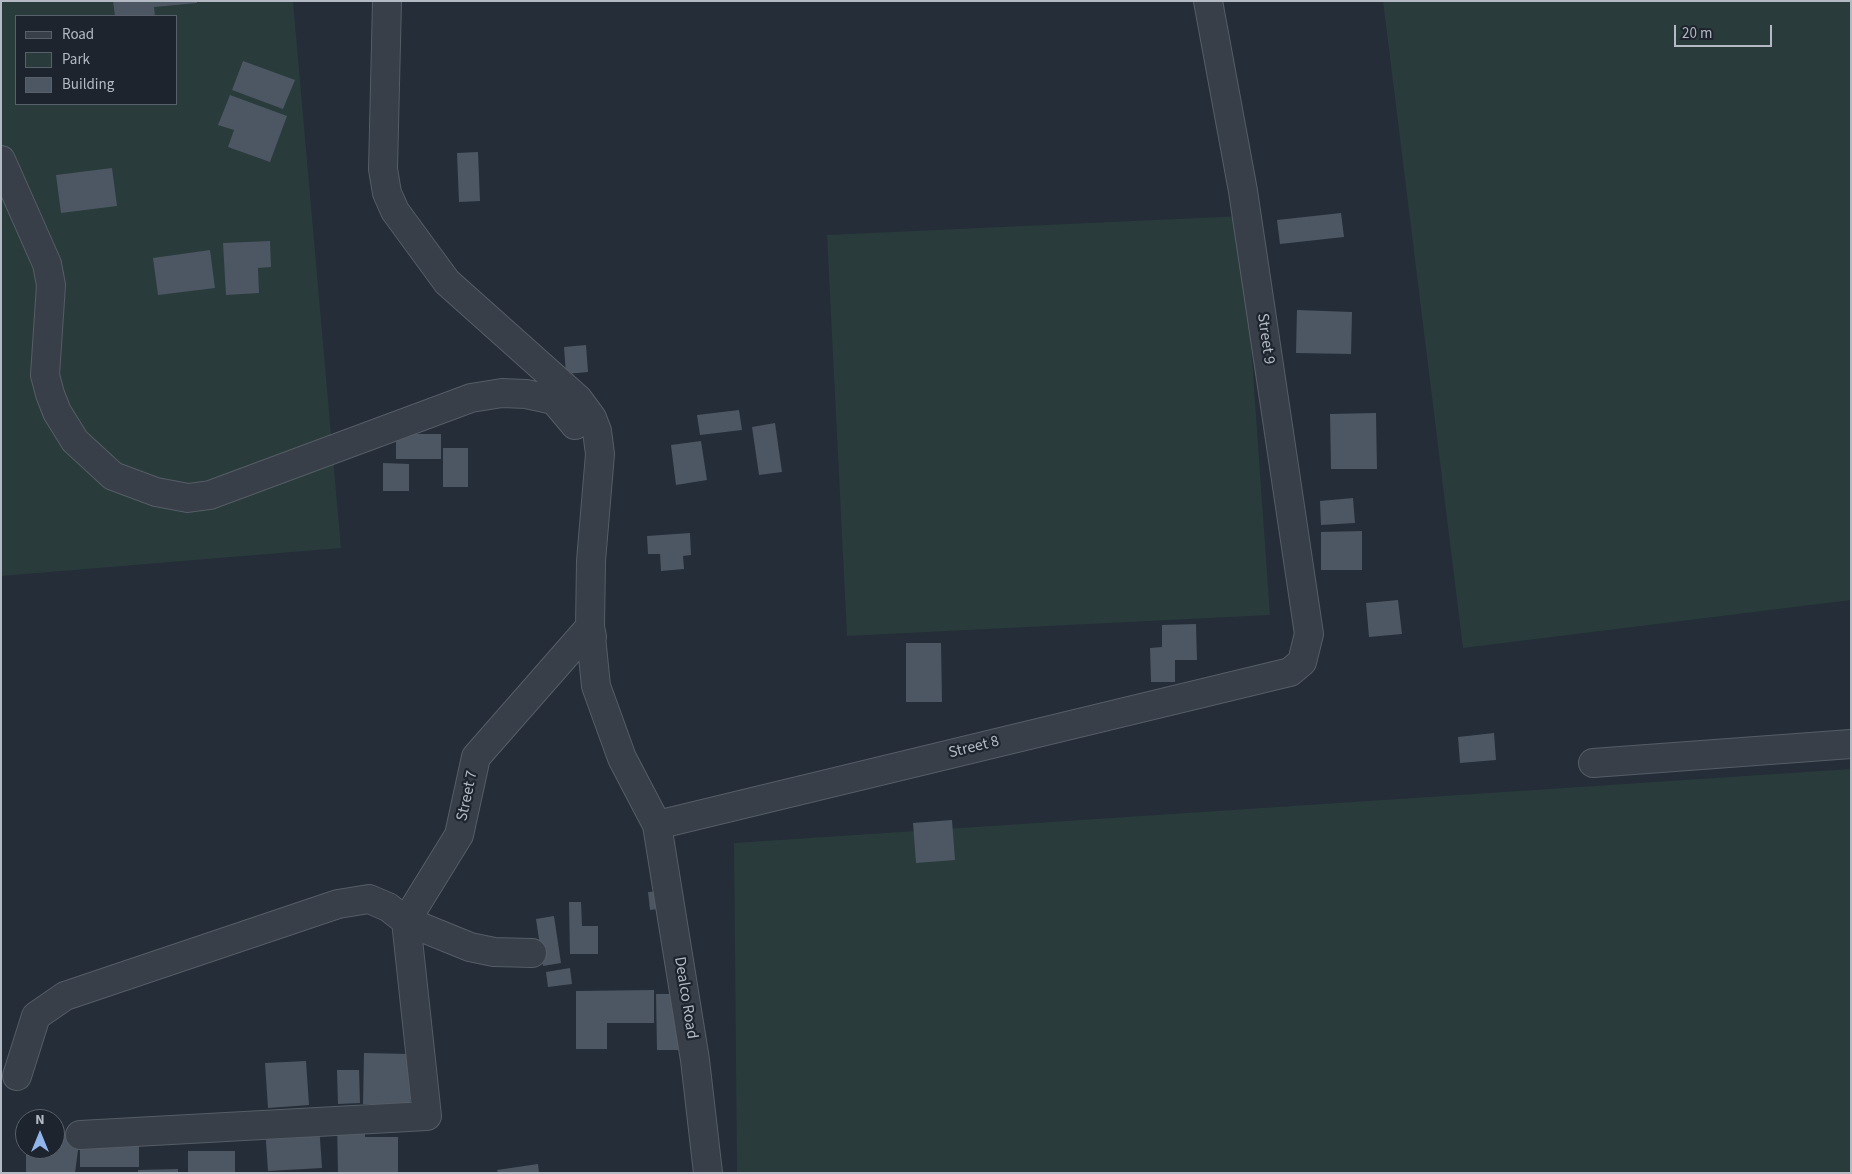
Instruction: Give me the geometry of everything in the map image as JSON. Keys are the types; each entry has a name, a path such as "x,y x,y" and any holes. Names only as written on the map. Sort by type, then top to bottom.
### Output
{"street":[{"name":"Dealco Road","path":"387,1 383,169 387,192 395,211 447,282 578,399 592,418 597,431 600,454 591,561 590,627 596,686 622,758 657,825 696,1060 708,1173"},
{"name":"Street 9","path":"1208,1 1243,192 1309,634 1302,662 1290,672"},
{"path":"1,160 47,264 51,285 45,375 50,394 57,412 75,441 113,476 156,492 188,498 210,495 471,398 502,393 526,394 554,400 600,454"},
{"name":"Street 7","path":"406,921 459,835 476,757 590,627"},
{"name":"Street 8","path":"657,825 1290,672"},
{"path":"1593,763 1851,744"},
{"path":"17,1076 36,1016 65,996 338,904 369,899 388,907 406,921 470,947 494,952 532,953"},
{"path":"80,1135 427,1116 406,921"}],"green space":[{"path":"1,1 293,1 341,548 1,576"},
{"path":"1383,1 1851,1 1851,600 1463,648"},
{"path":"1242,216 1270,615 847,636 827,235"},
{"path":"1851,769 1851,1173 737,1173 734,843"}],"building":[{"path":"113,1 197,1 197,3 154,7 155,15 115,15"},
{"path":"243,61 295,80 283,109 232,90"},
{"path":"230,95 287,116 270,162 228,147 234,130 218,125"},
{"path":"478,152 480,201 459,202 457,153"},
{"path":"112,168 117,206 61,213 56,175"},
{"path":"1341,213 1344,237 1280,244 1277,220"},
{"path":"270,241 271,267 258,268 259,293 226,295 223,243"},
{"path":"210,250 215,288 158,295 153,258"},
{"path":"1297,310 1352,312 1351,354 1296,353"},
{"path":"586,345 588,372 566,374 564,347"},
{"path":"739,410 742,430 700,435 697,415"},
{"path":"1376,413 1377,469 1331,469 1330,414"},
{"path":"775,423 782,472 759,475 752,427"},
{"path":"396,434 441,434 441,459 396,459"},
{"path":"701,441 707,480 676,485 671,445"},
{"path":"443,448 468,448 468,487 443,487"},
{"path":"383,463 409,464 409,491 383,491"},
{"path":"1353,498 1355,523 1321,525 1320,501"},
{"path":"1362,531 1362,570 1321,570 1321,532"},
{"path":"690,533 691,555 683,556 684,569 661,571 660,554 648,554 647,536"},
{"path":"1398,600 1402,634 1369,637 1366,603"},
{"path":"1196,624 1197,660 1175,660 1175,682 1151,682 1150,648 1162,647 1162,625"},
{"path":"906,643 941,643 942,702 906,702"},
{"path":"1494,733 1496,760 1460,763 1458,737"},
{"path":"952,820 955,860 916,863 913,823"},
{"path":"664,891 665,908 650,910 648,892"},
{"path":"569,902 581,902 582,926 598,926 598,954 570,954"},
{"path":"554,916 561,963 543,966 536,919"},
{"path":"570,968 572,984 548,987 546,972"},
{"path":"654,990 654,1023 607,1023 607,1049 576,1049 576,991"},
{"path":"656,994 682,994 683,1050 657,1050"},
{"path":"364,1053 410,1054 410,1104 363,1104"},
{"path":"306,1061 309,1105 268,1108 265,1063"},
{"path":"337,1070 359,1070 360,1103 338,1104"},
{"path":"337,1121 365,1121 365,1137 398,1137 398,1173 338,1173"},
{"path":"319,1124 322,1168 268,1171 265,1127"},
{"path":"65,1134 80,1135 75,1173 26,1173 26,1159 65,1159"},
{"path":"80,1135 139,1135 139,1167 80,1167"},
{"path":"188,1151 235,1151 235,1173 188,1173"},
{"path":"538,1164 539,1173 498,1173 497,1170"},
{"path":"178,1169 178,1173 138,1173 138,1170"}]}
